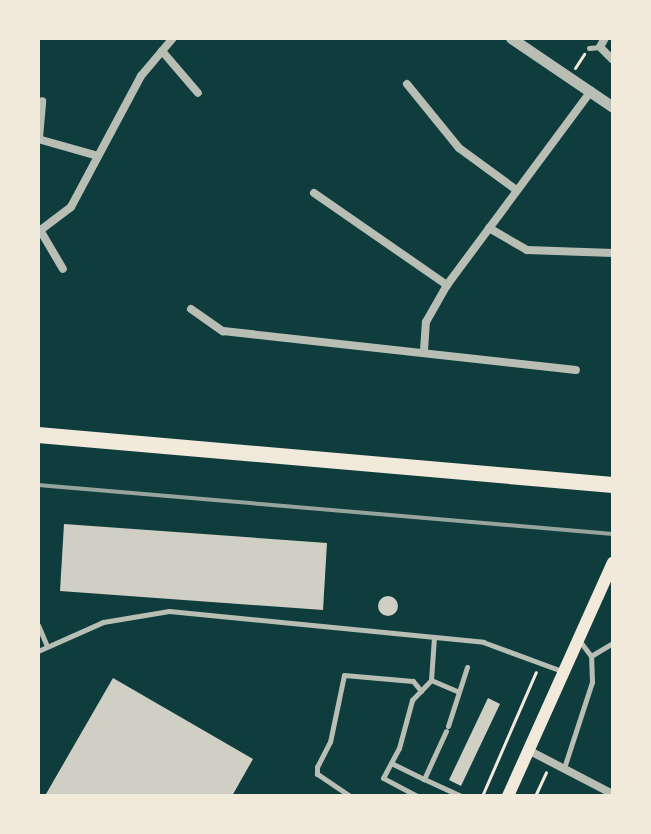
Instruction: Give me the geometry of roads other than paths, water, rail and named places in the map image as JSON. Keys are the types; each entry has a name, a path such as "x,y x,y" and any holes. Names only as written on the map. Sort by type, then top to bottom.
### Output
{"highway":[{"path":"38,435 613,485"}],"main road":[{"path":"508,796 613,562"}],"street":[{"path":"511,38 613,107"},
{"path":"605,38 600,47 613,60"},
{"path":"63,269 39,231 71,207 141,76 170,39"},
{"path":"162,51 198,93"},
{"path":"407,84 459,148 515,189"},
{"path":"424,350 426,322 447,285 515,189 591,91"},
{"path":"42,101 39,138 98,156"},
{"path":"314,193 447,285"},
{"path":"489,228 527,250 613,253"},
{"path":"191,309 223,331 424,350 576,370"},
{"path":"528,750 613,794"}],"lane":[{"path":"589,48 600,47"},
{"path":"38,651 46,644 103,622 169,611 434,637 508,648 562,671"},
{"path":"38,625 46,644"},
{"path":"417,796 383,778 412,700 431,680 434,637"},
{"path":"564,768 586,709 591,656 577,638"},
{"path":"591,656 613,643"},
{"path":"424,779 447,728 467,667"},
{"path":"350,796 317,774 317,767 330,742 344,675 413,681 421,691"},
{"path":"431,680 457,691"},
{"path":"391,763 461,796"}],"railway":[{"path":"38,485 613,534"}]}
